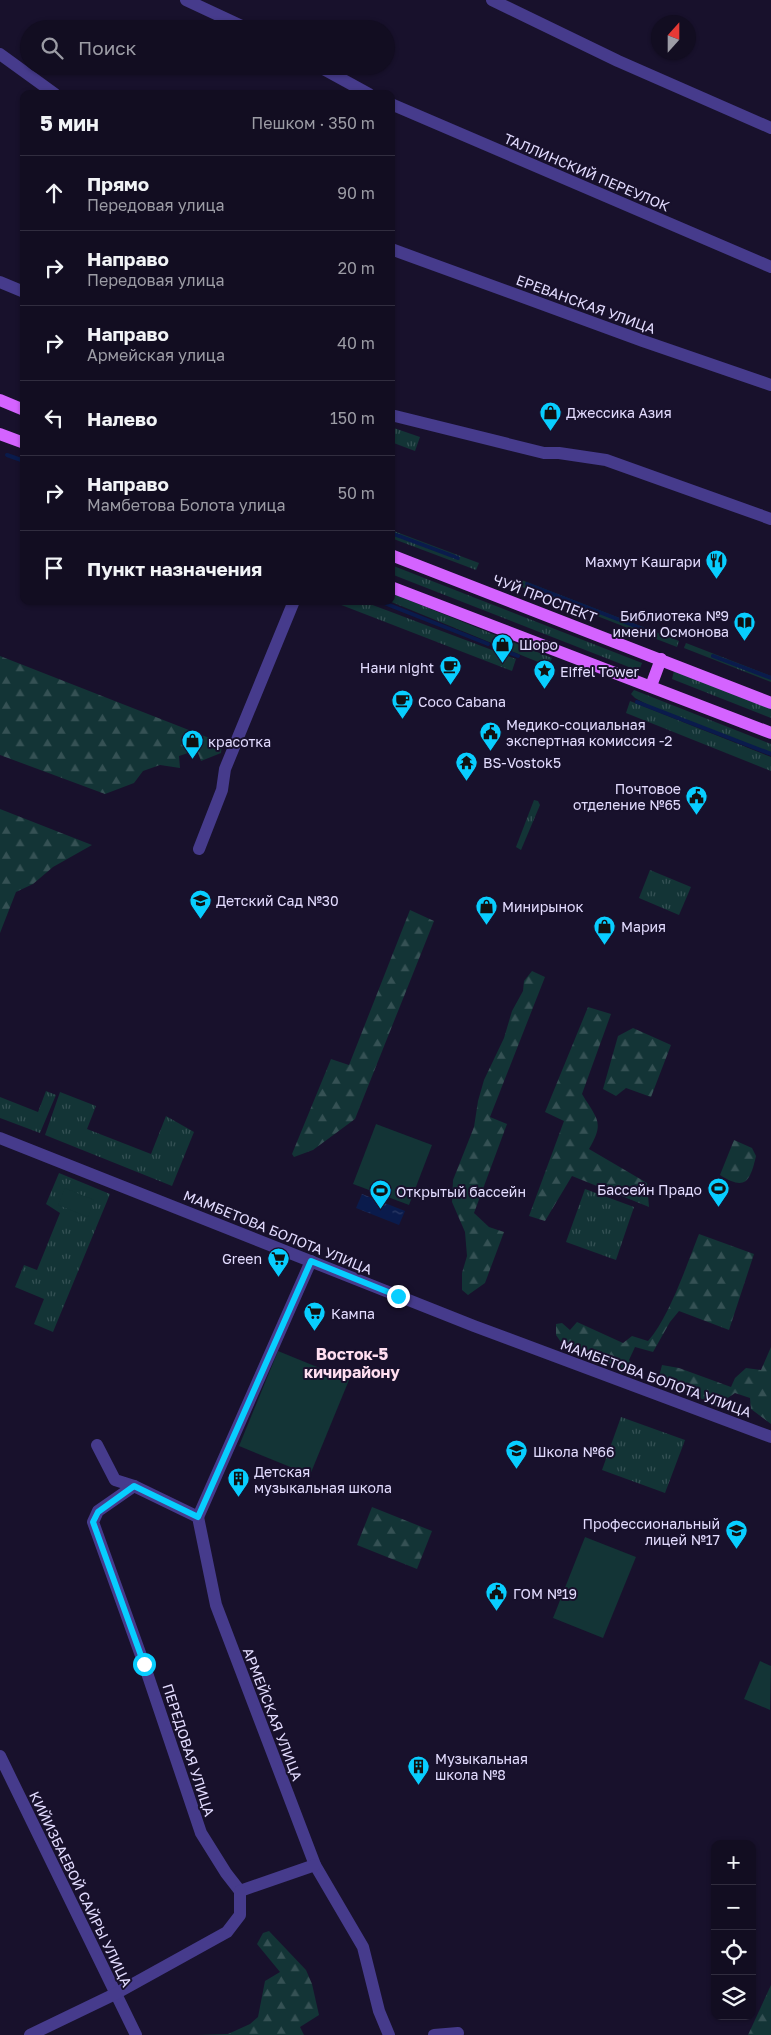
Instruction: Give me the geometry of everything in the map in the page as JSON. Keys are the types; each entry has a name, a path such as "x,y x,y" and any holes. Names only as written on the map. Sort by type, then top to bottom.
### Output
{"main road":[{"path":"0,400 20,408"},
{"path":"0,434 20,442"},
{"name":"ЧУЙ ПРОСПЕКТ","path":"395,556 771,703"},
{"path":"395,588 771,733"},
{"path":"651,686 661,659"}],"street":[{"path":"186,0 229,20"},
{"path":"492,0 618,61 771,128"},
{"path":"0,54 20,69"},
{"path":"29,75 50,90"},
{"path":"334,75 362,90"},
{"name":"ТАЛЛИНСКИЙ ПЕРЕУЛОК","path":"395,106 771,267"},
{"name":"ЕРЕВАНСКАЯ УЛИЦА","path":"395,250 643,341 771,385"},
{"path":"0,282 20,290"},
{"path":"395,416 544,453 559,453 606,460 771,519"},
{"path":"199,848 222,790 225,769 292,605"},
{"name":"МАМБЕТОВА БОЛОТА УЛИЦА","path":"0,1138 474,1326 771,1437"},
{"path":"97,1445 114,1480 134,1486 198,1517 311,1261"},
{"name":"ПЕРЕДОВАЯ УЛИЦА","path":"134,1486 98,1512 93,1522 144,1664 201,1833 226,1873 240,1891"},
{"name":"АРМЕЙСКАЯ УЛИЦА","path":"198,1517 216,1605 315,1865 363,1947 379,2011 390,2035"},
{"name":"КИЙИЗБАЕВОЙ САЙРЫ УЛИЦА","path":"0,1756 136,2035"},
{"path":"30,2035 115,1994 227,1932 240,1915 240,1891 315,1865"},
{"path":"434,2035 458,2033"}],"green space":[{"path":"395,428 420,437 415,451 395,444"},
{"path":"395,532 479,563 476,570 395,540"},
{"path":"395,567 642,663 639,671 395,576"},
{"path":"519,579 679,641 677,647 517,585"},
{"path":"395,595 552,658 548,666 395,603"},
{"path":"341,605 373,605 516,659 512,671"},
{"path":"686,643 771,676 771,682 684,648"},
{"path":"0,656 222,743 221,753 201,761 197,750 179,756 180,768 160,765 143,771 134,783 105,794 0,755"},
{"path":"674,671 771,709 771,718 672,679"},
{"path":"634,690 771,744 771,753 652,707 635,698 631,694"},
{"path":"630,701 771,757 771,771 626,713"},
{"path":"534,800 538,801 540,805 521,850 516,847"},
{"path":"0,809 92,845 53,867 33,884 16,892 0,933"},
{"path":"650,870 691,887 679,915 639,898"},
{"path":"410,910 434,921 355,1119 313,1150 294,1157 292,1154 331,1059 349,1065"},
{"path":"532,971 545,977 490,1117 507,1124 474,1213 489,1227 504,1232 485,1283 468,1295 462,1290 462,1273 467,1256 465,1232 452,1202 453,1180 474,1127 484,1080 504,1038 512,1011 523,991 524,981"},
{"path":"588,1007 611,1014 582,1094 595,1115 598,1126 597,1133 589,1149 647,1183 649,1207 572,1176 545,1221 529,1216 564,1121 545,1112"},
{"path":"633,1028 671,1045 651,1097 626,1088 616,1096 603,1089 618,1036"},
{"path":"46,1091 56,1095 40,1133 0,1118 0,1097 38,1112"},
{"path":"60,1092 96,1106 87,1129 151,1154 166,1116 194,1132 172,1186 45,1135"},
{"path":"376,1124 432,1145 409,1205 353,1184"},
{"path":"734,1140 752,1148 756,1156 749,1178 741,1183 728,1180 720,1175"},
{"path":"59,1173 110,1194 53,1332 34,1324 44,1299 15,1287 24,1265 37,1270 60,1213 46,1204"},
{"path":"65,1188 94,1200 88,1217 58,1205"},
{"path":"585,1189 634,1207 616,1260 566,1242"},
{"path":"699,1234 754,1254 729,1330 679,1311 670,1322 653,1352 635,1347 629,1360 635,1368 632,1372 563,1345 556,1335 556,1324 562,1323 570,1330 577,1322 623,1343 632,1336 648,1341 656,1331 670,1305"},
{"path":"771,1347 771,1424 751,1409 750,1398 735,1393 716,1406 659,1377 662,1365 679,1368 731,1387 735,1378 746,1368 761,1370"},
{"path":"278,1351 349,1380 310,1475 239,1446"},
{"path":"621,1417 685,1440 665,1493 602,1470"},
{"path":"372,1507 432,1531 417,1569 357,1545"},
{"path":"585,1537 636,1557 603,1638 553,1618"},
{"path":"760,1661 771,1666 770,1710 744,1699"},
{"path":"269,1931 306,1970 312,1984 319,2015 300,2027 304,2035 198,2035 228,2034 250,2024 258,2017 265,1981 280,1972 257,1944 263,1933"},
{"path":"771,1985 771,2035 748,2035"}],"water":[{"name":"Открытый бассейн","path":"362,1194 405,1211 399,1225 356,1208"}],"waterway":[{"path":"7,455 20,460"},
{"path":"395,534 458,558"},
{"path":"527,584 648,631"},
{"path":"389,605 488,644"},
{"path":"497,648 518,656"},
{"path":"713,656 771,678"},
{"path":"637,702 771,754"}],"place":[{"name":"Джессика Азия","path":"550,431"},
{"name":"Махмут Кашгари","path":"717,580"},
{"name":"Библиотека №9 имени Осмонова","path":"745,642"},
{"name":"Шоро","path":"503,663"},
{"name":"Нани night","path":"450,686"},
{"name":"Eiffel Tower","path":"544,690"},
{"name":"Coco Cabana","path":"402,720"},
{"name":"Медико-социальная экспертная комиссия -2","path":"490,751"},
{"name":"красотка","path":"192,760"},
{"name":"BS-Vostok5","path":"467,781"},
{"name":"Почтовое отделение №65","path":"697,815"},
{"name":"Детский Сад №30","path":"200,919"},
{"name":"Минирынок","path":"486,925"},
{"name":"Мария","path":"605,945"},
{"name":"Бассейн Прадо","path":"718,1208"},
{"name":"Открытый бассейн","path":"380,1210"},
{"name":"Green","path":"278,1277"},
{"name":"Кампа","path":"315,1332"},
{"name":"Школа №66","path":"517,1470"},
{"name":"Детская музыкальная школа","path":"238,1498"},
{"name":"Профессиональный лицей №17","path":"736,1550"},
{"name":"ГОМ №19","path":"497,1612"},
{"name":"Музыкальная школа №8","path":"419,1785"}],"district":[{"name":"Восток-5 кичирайону","path":"352,1363"}],"route":[{"path":"144,1664 93,1522 98,1512 134,1486 198,1517 311,1261 398,1296"}]}
